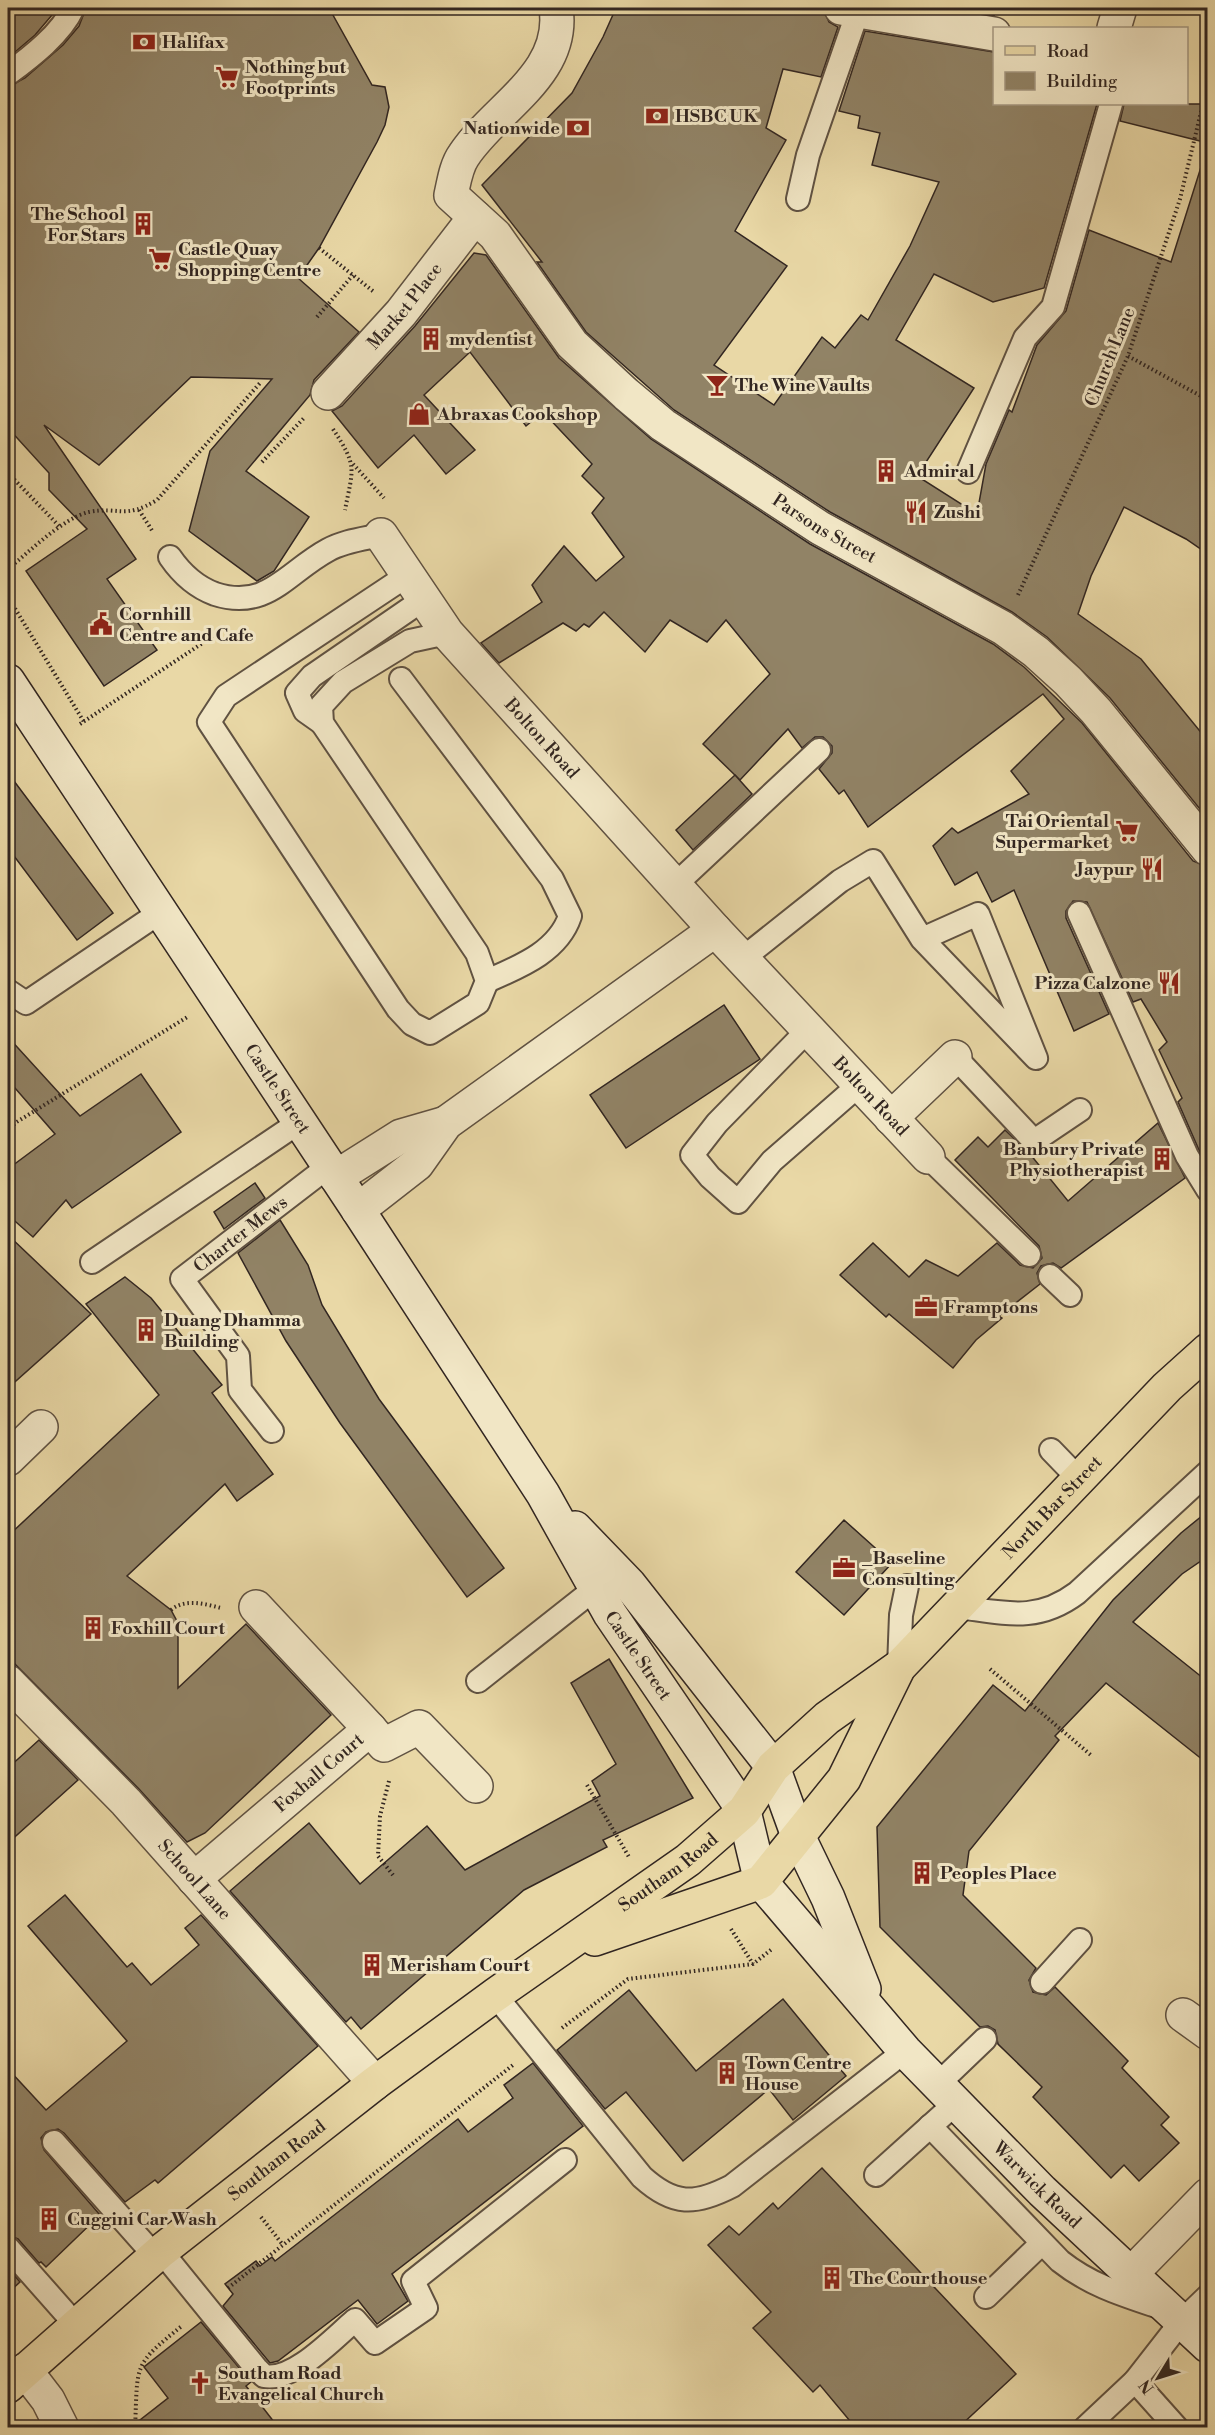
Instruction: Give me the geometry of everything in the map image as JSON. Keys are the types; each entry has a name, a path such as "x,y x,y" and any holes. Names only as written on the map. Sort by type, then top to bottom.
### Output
{"main road":[{"name":"North Bar Street","path":"744,1810 773,1767 827,1718 899,1667 959,1607 1167,1387 1208,1350"},
{"name":"North Bar Street","path":"761,1882 844,1779 899,1667"},
{"name":"Southam Road","path":"16,2378 158,2253 375,2083 495,1995 688,1860 744,1810"},
{"name":"Southam Road","path":"560,1951 761,1882"}],"street":[{"name":"Parsons Street","path":"556,8 558,25 552,49 541,70 463,156 451,195 495,235 572,344 663,425 820,528 1003,628 1068,681 1208,849"},
{"path":"1114,27 1120,8"},
{"path":"850,9 993,34"},
{"name":"Market Place","path":"328,393 401,313 475,217"},
{"name":"Bolton Road","path":"381,534 447,633 742,959 928,1157"},
{"name":"Castle Street","path":"8,683 301,1121 543,1494 606,1580 773,1767"},
{"path":"358,1210 417,1164 446,1123 716,930"},
{"path":"891,1118 955,1057"},
{"path":"332,1171 400,1136 446,1123"},
{"path":"8,1459 41,1427"},
{"name":"Castle Street","path":"606,1580 649,1672 744,1810"},
{"name":"Foxhall Court","path":"194,1879 377,1737 256,1607"},
{"name":"School Lane","path":"8,1682 126,1802 375,2083"},
{"path":"377,1737 419,1727 476,1786"},
{"name":"Warwick Road","path":"773,1767 798,1836 828,1898 875,2016"},
{"name":"Warwick Road","path":"744,1810 761,1882 905,2051 1042,2191 1208,2346"},
{"path":"1130,2275 1208,2195"},
{"path":"16,2378 48,2400 62,2427"}],"lane":[{"path":"8,74 44,43 69,16 73,8"},
{"path":"798,199 808,154 850,9"},
{"path":"968,472 1025,338 1053,307 1111,105"},
{"path":"170,557 180,572 210,592 226,598 251,599 275,587 340,544 381,534"},
{"path":"416,587 312,676 297,693 305,711 322,723 477,953 487,981 478,1004 430,1033 412,1024 398,1009 209,722 226,696 416,587"},
{"path":"322,723 321,706 343,682 410,641 447,633"},
{"path":"402,679 552,879 570,916 564,932 530,962 487,981"},
{"path":"675,885 819,750"},
{"path":"742,959 840,881 873,861 922,939 1036,1058 978,914 922,939"},
{"path":"8,992 26,1003 162,911"},
{"path":"1078,913 1187,1156 1208,1190"},
{"path":"808,1030 717,1123 692,1155 710,1178 738,1202 772,1161 859,1085"},
{"path":"955,1057 1034,1141 1080,1110"},
{"path":"92,1262 301,1121"},
{"path":"928,1157 1029,1256"},
{"name":"Charter Mews","path":"272,1431 240,1390 238,1356 182,1279 332,1171"},
{"path":"1050,1276 1070,1295"},
{"path":"1052,1450 1080,1479"},
{"path":"959,1607 1017,1615 1054,1609 1084,1586 1208,1472"},
{"path":"478,1681 606,1580"},
{"path":"899,1667 901,1614 907,1586"},
{"path":"1042,1982 1080,1940"},
{"path":"495,1995 642,2177 655,2189 683,2201 700,2200 732,2186 905,2051"},
{"path":"876,2175 930,2126 947,2093 985,2039"},
{"path":"930,2126 1041,2244 1078,2276 1174,2316"},
{"path":"54,2142 206,2306 256,2368 264,2376 271,2377 281,2376 297,2368 355,2320 375,2343 426,2308 413,2281 565,2160"},
{"path":"986,2297 1041,2244"},
{"path":"8,2248 76,2325"},
{"path":"1085,2427 1135,2381 1174,2316 1208,2296"},
{"path":"1135,2381 1177,2427"}],"path":[{"name":"Church Lane","path":"1003,628 1128,356 1180,199 1208,83"},
{"path":"319,248 401,313"},
{"path":"317,316 353,275"},
{"path":"1128,356 1208,400"},
{"path":"8,568 60,527 89,512 139,510 157,500 260,383"},
{"path":"262,462 328,393"},
{"path":"328,393 328,422 350,455 354,475 340,544"},
{"path":"352,463 388,502 381,534"},
{"path":"8,473 60,527"},
{"path":"8,597 84,722"},
{"path":"50,745 200,643 232,626"},
{"path":"8,1132 15,1123 218,998"},
{"path":"171,1610 177,1604 200,1602 223,1609 238,1619 256,1607"},
{"path":"990,1669 1092,1756"},
{"path":"377,1737 389,1780 380,1816 378,1856 393,1875"},
{"path":"587,1785 647,1889"},
{"path":"135,2427 137,2373 149,2353 537,2046 628,1979 753,1964 800,1927"}],"building":[{"path":"8,8 58,8 35,35 8,58"},
{"name":"Castle Quay Shopping Centre","path":"86,8 329,8 372,85 385,87 389,107 385,125 377,142 319,248 298,278 359,332 314,380 310,395 246,471 309,517 274,571 257,581 189,531 210,451 272,379 191,377 99,465 44,425 136,559 107,579 157,650 104,686 26,571 87,529 49,490 49,473 8,428 8,87 25,78 63,45 79,26"},
{"path":"616,8 823,8 829,22 838,27 821,77 783,69 766,128 786,140 735,231 787,266 714,365 774,405 822,337 835,348 861,315 868,320 910,246 939,182 872,165 880,133 858,128 860,116 839,111 865,31 993,52 993,105 1097,105 1044,288 993,302 934,274 896,340 974,388 917,476 977,514 986,464 1009,410 1012,412 1037,345 1066,311 1089,230 1171,262 1201,167 1208,168 1208,554 1186,539 1124,507 1091,576 1078,614 1141,659 1208,741 1208,819 1110,698 1047,637 1012,612 830,512 674,410 586,332 537,262 542,262 482,185 572,93"},
{"path":"950,8 994,8 994,15"},
{"path":"1208,104 1208,143 1120,121 1124,105"},
{"path":"474,253 486,255 559,358 651,439 810,544 993,644 1024,667 1082,723 1193,861 1208,867 1208,1162 1199,1150 1178,1102 1182,1098 1159,1050 1167,1042 1141,999 1133,1002 1087,902 1073,901 1066,911 1066,918 1109,1014 1074,1031 1014,890 992,902 977,872 955,885 933,846 952,828 958,833 1029,794 1011,771 1064,719 1043,694 868,827 844,790 839,794 819,769 832,753 832,746 823,737 815,737 802,748 788,729 740,780 703,744 770,674 726,620 707,642 670,620 645,652 604,612 589,627 584,624 576,631 563,623 499,663 481,643 542,602 532,585 564,546 596,581 624,557 592,513 604,498 582,476 592,464 543,412 526,426 470,352 424,395 475,450 446,474 414,435 378,468 332,411 342,406 415,326"},
{"path":"8,773 113,913 77,940 8,848"},
{"path":"735,775 752,794 693,850 676,830"},
{"path":"724,1005 760,1059 626,1148 590,1095"},
{"path":"8,1037 80,1116 141,1074 181,1132 72,1208 66,1200 33,1237 8,1215 8,1176 12,1166 55,1134 8,1080"},
{"path":"1158,1123 1185,1178 1061,1268 1053,1263 1041,1266 1037,1273 1040,1284 999,1316 1002,1318 976,1340 953,1368 889,1314 886,1317 840,1275 873,1243 909,1277 926,1260 958,1276 997,1243 1020,1265 1033,1268 1042,1258 1039,1246 955,1160 978,1137 988,1147 1005,1130 1030,1154 1068,1201"},
{"path":"255,1183 265,1198 224,1229 214,1212"},
{"path":"280,1220 308,1265 322,1305 379,1399 504,1568 467,1597 340,1423 286,1341 238,1253"},
{"path":"8,1235 91,1314 8,1388"},
{"name":"Foxhill Court","path":"125,1277 151,1298 222,1385 212,1393 273,1474 237,1501 225,1484 127,1576 171,1610 178,1623 178,1688 246,1624 331,1715 205,1833 187,1842 139,1789 8,1657 8,1536 159,1395 86,1304"},
{"path":"1208,1511 1208,1556 1182,1574 1133,1622 1208,1682 1208,1764 1106,1683 1055,1736 1059,1740 969,1851 963,1895 1036,1968 1029,1980 1033,1992 1046,1995 1055,1987 1128,2061 1122,2068 1169,2117 1161,2125 1179,2143 1139,2181 1124,2165 1111,2178 1033,2097 1042,2087 998,2044 995,2030 988,2026 980,2027 880,1927 877,1827 993,1685 1025,1711 1113,1600 1181,1533"},
{"name":"_Baseline Consulting","path":"844,1520 892,1563 844,1615 796,1572"},
{"name":"Merisham Court","path":"609,1659 693,1798 603,1840 607,1847 524,1890 361,2029 351,2017 346,2022 230,1891 309,1823 360,1884 427,1826 465,1870 600,1796 592,1781 616,1764 571,1683"},
{"path":"39,1740 78,1780 8,1843 8,1768"},
{"path":"65,1895 127,1967 132,1963 151,1985 199,1945 185,1928 201,1915 318,2046 158,2183 155,2180 125,2202 64,2133 58,2129 46,2132 41,2138 44,2150 100,2215 46,2267 41,2262 39,2263 18,2239 8,2235 8,2069 46,2110 127,2041 28,1926"},
{"name":"Town Centre House","path":"629,1990 696,2071 783,1999 846,2076 793,2120 769,2089 683,2161 626,2092 605,2109 557,2050"},
{"path":"533,2063 583,2126 392,2274 408,2301 377,2324 358,2300 278,2361 270,2363 223,2306 233,2294 225,2284 256,2261 260,2266 272,2257 275,2261 458,2119 468,2132 513,2098 504,2085"},
{"name":"The Courthouse","path":"822,2168 1016,2374 959,2427 855,2427 820,2385 813,2392 753,2328 771,2312 708,2245 729,2226 739,2235 773,2203 778,2209"},
{"path":"8,2268 20,2282 8,2293"},
{"name":"Southam Road Evangelical Church","path":"201,2322 251,2382 246,2386 278,2427 131,2427 168,2398 144,2367"}],"place":[{"name":"Halifax","path":"144,42"},
{"name":"Nothing but Footprints","path":"227,77"},
{"name":"HSBC UK","path":"657,116"},
{"name":"Nationwide","path":"578,128"},
{"name":"The School For Stars","path":"143,224"},
{"name":"Castle Quay Shopping Centre","path":"160,259"},
{"name":"mydentist","path":"431,339"},
{"name":"The Wine Vaults","path":"717,385"},
{"name":"Abraxas Cookshop","path":"419,414"},
{"name":"Admiral","path":"886,471"},
{"name":"Zushi","path":"916,512"},
{"name":"Cornhill Centre and Cafe","path":"101,624"},
{"name":"Tai Oriental Supermarket","path":"1127,831"},
{"name":"Jaypur","path":"1152,869"},
{"name":"Pizza Calzone","path":"1169,983"},
{"name":"Banbury Private Physiotherapist","path":"1162,1159"},
{"name":"Framptons","path":"926,1307"},
{"name":"Duang Dhamma Building","path":"146,1330"},
{"name":"_Baseline Consulting","path":"844,1568"},
{"name":"Foxhill Court","path":"93,1628"},
{"name":"Peoples Place","path":"922,1873"},
{"name":"Merisham Court","path":"372,1965"},
{"name":"Town Centre House","path":"727,2073"},
{"name":"Cuggini Car Wash","path":"49,2219"},
{"name":"The Courthouse","path":"832,2278"},
{"name":"Southam Road Evangelical Church","path":"200,2383"}]}
